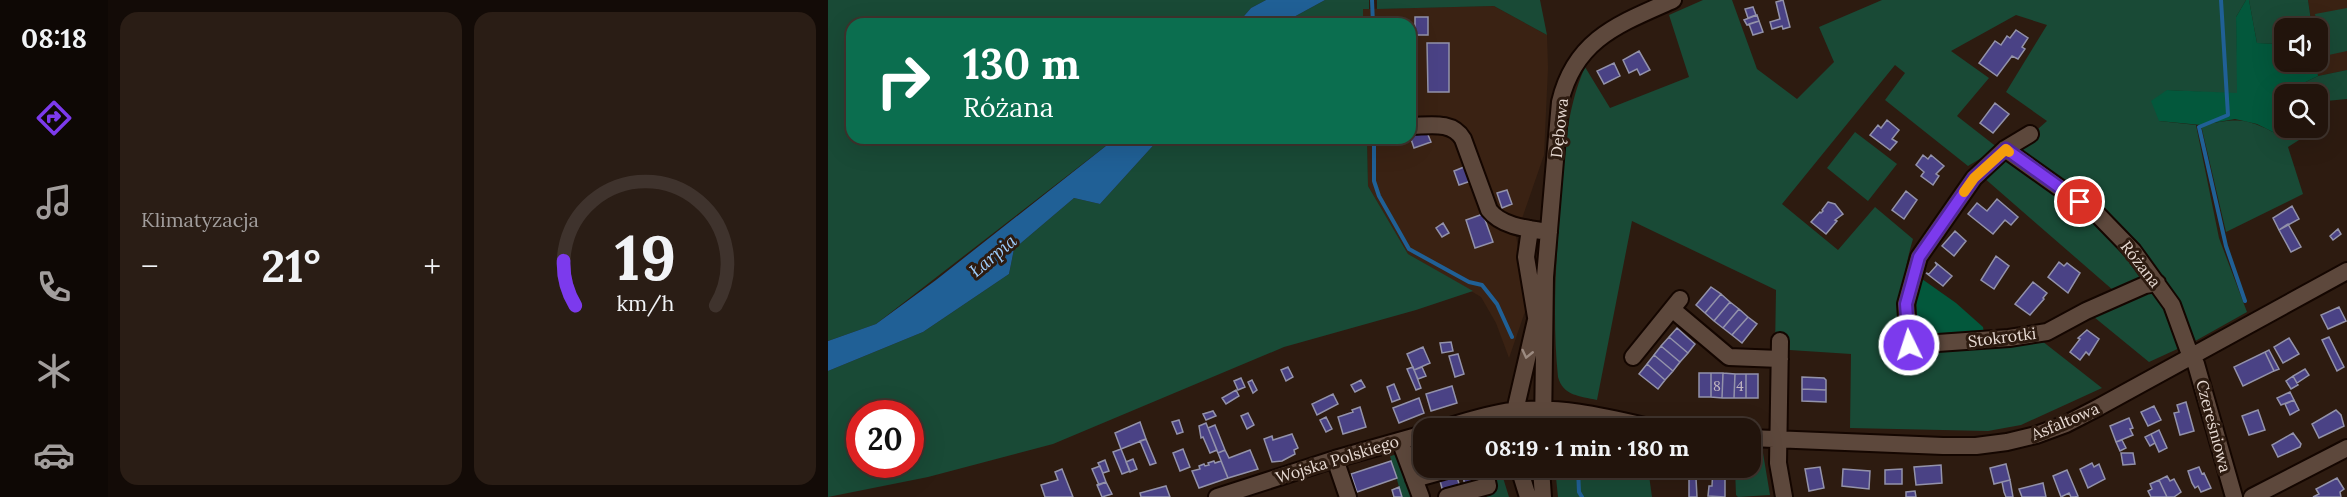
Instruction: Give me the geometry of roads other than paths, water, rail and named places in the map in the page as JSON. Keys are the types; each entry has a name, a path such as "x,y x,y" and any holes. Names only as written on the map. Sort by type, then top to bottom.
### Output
{"street":[{"name":"Dębowa","path":"1544,418 1545,276 1560,102 1568,74 1580,56 1595,41 1672,0"},
{"path":"1416,126 1446,126 1456,130 1463,139 1489,210 1495,218 1530,230 1549,232"},
{"path":"2006,149 2031,134"},
{"name":"Różana","path":"2006,149 2099,216 2133,251 2172,305 2192,356"},
{"name":"Stokrotki","path":"2006,149 1974,178 1919,257 1906,304 1909,345 2009,338 2047,332 2086,311 2145,285 2157,283"},
{"path":"1530,230 1526,257 1536,318"},
{"name":"Asfaltowa","path":"1761,438 1943,446 1987,445 2018,440 2072,421 2347,271"},
{"name":"Dębowa","path":"1515,418 1545,276"},
{"path":"1633,357 1676,304 1729,357 1780,359"},
{"path":"1780,341 1778,463 1784,497"},
{"name":"Czereśniowa","path":"2192,356 2205,390 2234,497"},
{"path":"1477,418 1515,411 1544,409 1608,418"},
{"path":"1574,418 1594,415"},
{"name":"Wojska Polskiego","path":"1217,497 1240,494 1335,459 1413,437"},
{"path":"1400,441 1413,475"},
{"path":"2252,497 2347,448"},
{"path":"1335,459 1348,497"},
{"path":"1414,478 1421,497"},
{"path":"1447,497 1488,486 1486,478"},
{"path":"1522,478 1528,497"},
{"path":"1542,478 1543,497"}],"water":[{"path":"1266,0 1325,0 1292,18 1242,18 1251,8"},
{"name":"Łarpia","path":"1108,144 1155,144 1100,204 1074,198 1014,249 1009,274 923,332 828,371 828,341 876,324 936,280"}],"waterway":[{"path":"1372,0 1373,18"},
{"path":"2221,0 2228,115 2199,127 2226,246 2245,301"},
{"path":"1374,144 1374,181 1379,196 1409,249 1469,282 1482,285 1497,304 1512,337"},
{"path":"1578,478 1579,492 1582,497"}]}
